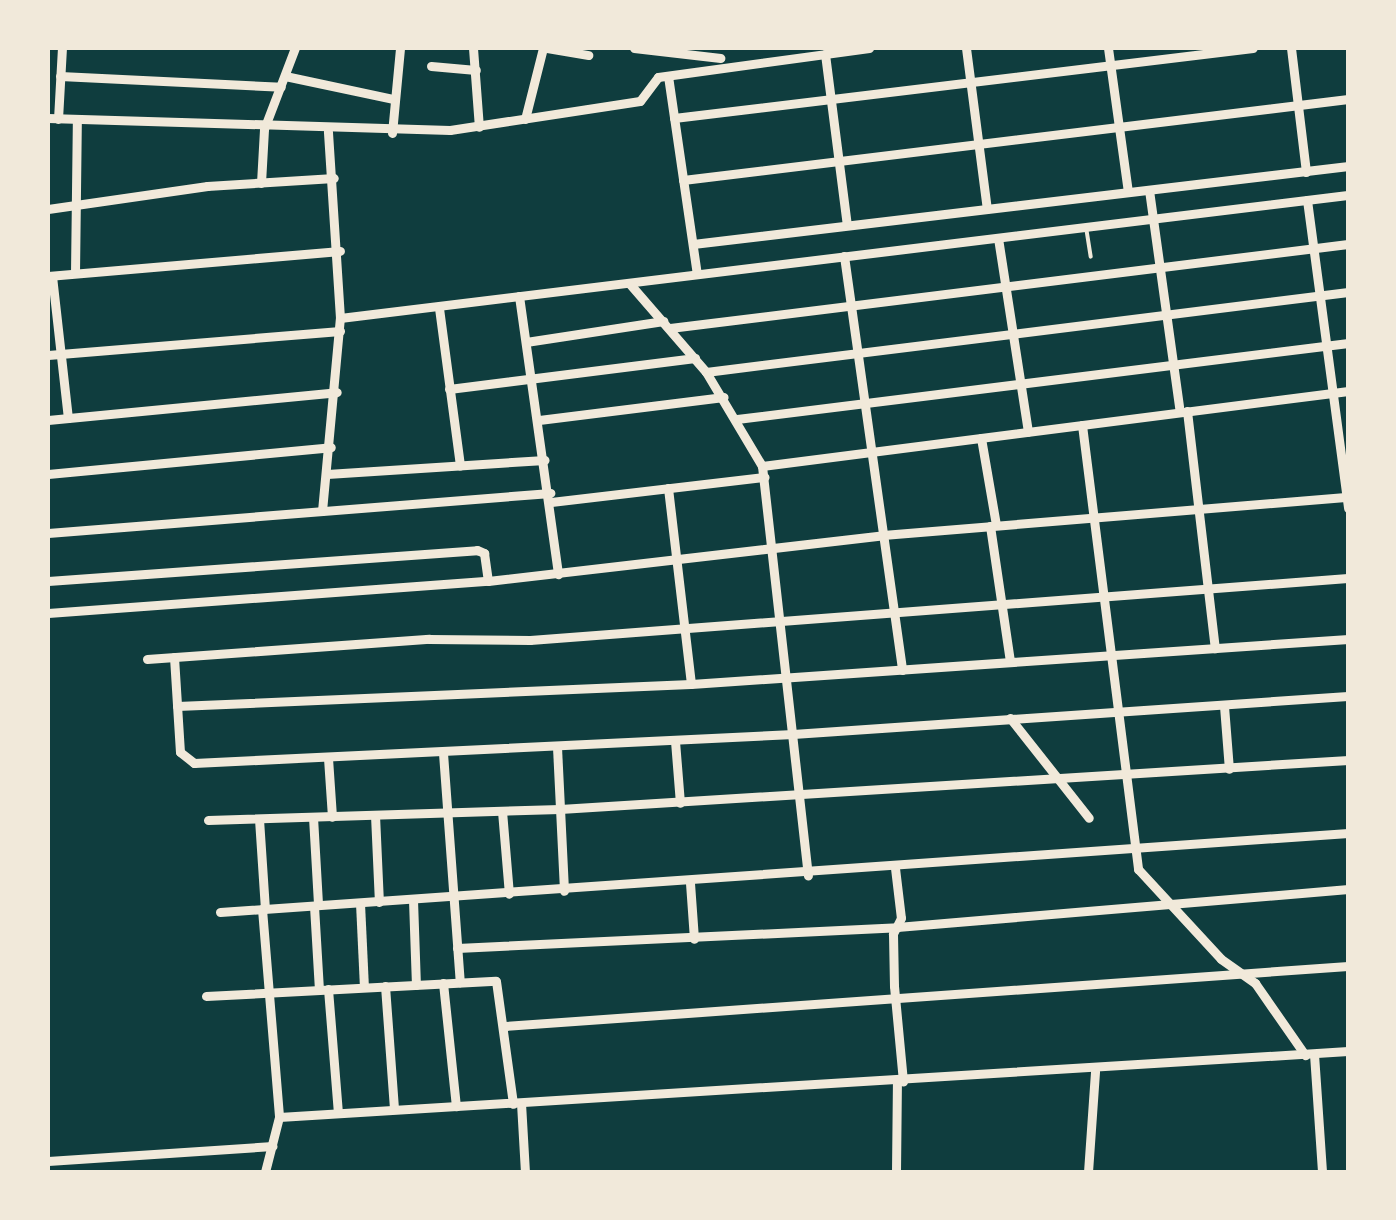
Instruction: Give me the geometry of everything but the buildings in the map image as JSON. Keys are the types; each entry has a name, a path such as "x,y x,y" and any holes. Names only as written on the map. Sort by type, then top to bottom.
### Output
{"street":[{"path":"62,48 53,118 392,133 479,126 640,101 654,79 720,58"},
{"path":"260,183 264,129 295,48"},
{"path":"392,133 400,48"},
{"path":"474,48 479,126"},
{"path":"525,119 545,48 588,55"},
{"path":"634,48 720,58 786,59 865,48"},
{"path":"784,48 786,59"},
{"path":"966,48 987,209"},
{"path":"1108,48 1128,192"},
{"path":"674,118 1253,48"},
{"path":"1290,48 1306,172"},
{"path":"825,54 848,226"},
{"path":"431,66 476,70"},
{"path":"60,76 281,87"},
{"path":"285,76 393,99"},
{"path":"668,76 697,274"},
{"path":"683,180 1348,98"},
{"path":"75,273 76,120"},
{"path":"322,511 337,392 340,332 340,251 328,131"},
{"path":"692,244 1348,166"},
{"path":"48,209 260,183 334,178"},
{"path":"1149,190 1173,366 1199,509 1215,648"},
{"path":"340,318 1348,195"},
{"path":"1307,200 1348,508"},
{"path":"998,238 1028,432"},
{"path":"526,342 1348,244"},
{"path":"68,418 50,276 340,251"},
{"path":"844,256 902,670"},
{"path":"629,283 724,397 764,472 808,875"},
{"path":"706,372 1348,292"},
{"path":"519,296 558,574"},
{"path":"439,308 460,466"},
{"path":"48,355 340,332"},
{"path":"736,419 1348,343"},
{"path":"449,389 695,358"},
{"path":"48,420 337,392"},
{"path":"48,533 668,488 872,452 1348,392"},
{"path":"539,420 724,397"},
{"path":"1082,425 1106,595 1134,850 1144,880 1259,988 1309,1054 1322,1172"},
{"path":"981,438 1010,662"},
{"path":"48,474 331,447"},
{"path":"327,474 545,460"},
{"path":"668,488 691,684"},
{"path":"48,613 488,581 883,535 1348,497"},
{"path":"48,581 476,550 484,553 488,581"},
{"path":"148,659 429,639 519,641 684,625 1348,578"},
{"path":"177,706 691,684 1348,639"},
{"path":"174,657 177,706 187,762 557,748 1348,696"},
{"path":"1224,706 1230,768"},
{"path":"1010,718 1089,818"},
{"path":"676,741 680,802"},
{"path":"557,748 564,891"},
{"path":"443,753 460,982"},
{"path":"328,758 332,816"},
{"path":"208,820 560,809 1348,760"},
{"path":"502,811 509,894"},
{"path":"375,815 379,902"},
{"path":"313,817 323,989 338,1113"},
{"path":"260,819 278,1117 266,1172"},
{"path":"220,912 808,875 1348,834"},
{"path":"895,868 894,999 900,1083 896,1172"},
{"path":"690,883 694,939"},
{"path":"457,948 896,927 1348,889"},
{"path":"413,900 416,984"},
{"path":"360,903 364,988"},
{"path":"505,1026 1348,966"},
{"path":"206,996 460,982 499,984 526,1172"},
{"path":"444,983 456,1106"},
{"path":"384,986 394,1110"},
{"path":"278,1117 900,1083 1348,1051"},
{"path":"1088,1172 1094,1071"},
{"path":"48,1161 272,1146"}],"lane":[{"path":"1086,227 1090,258"}]}
